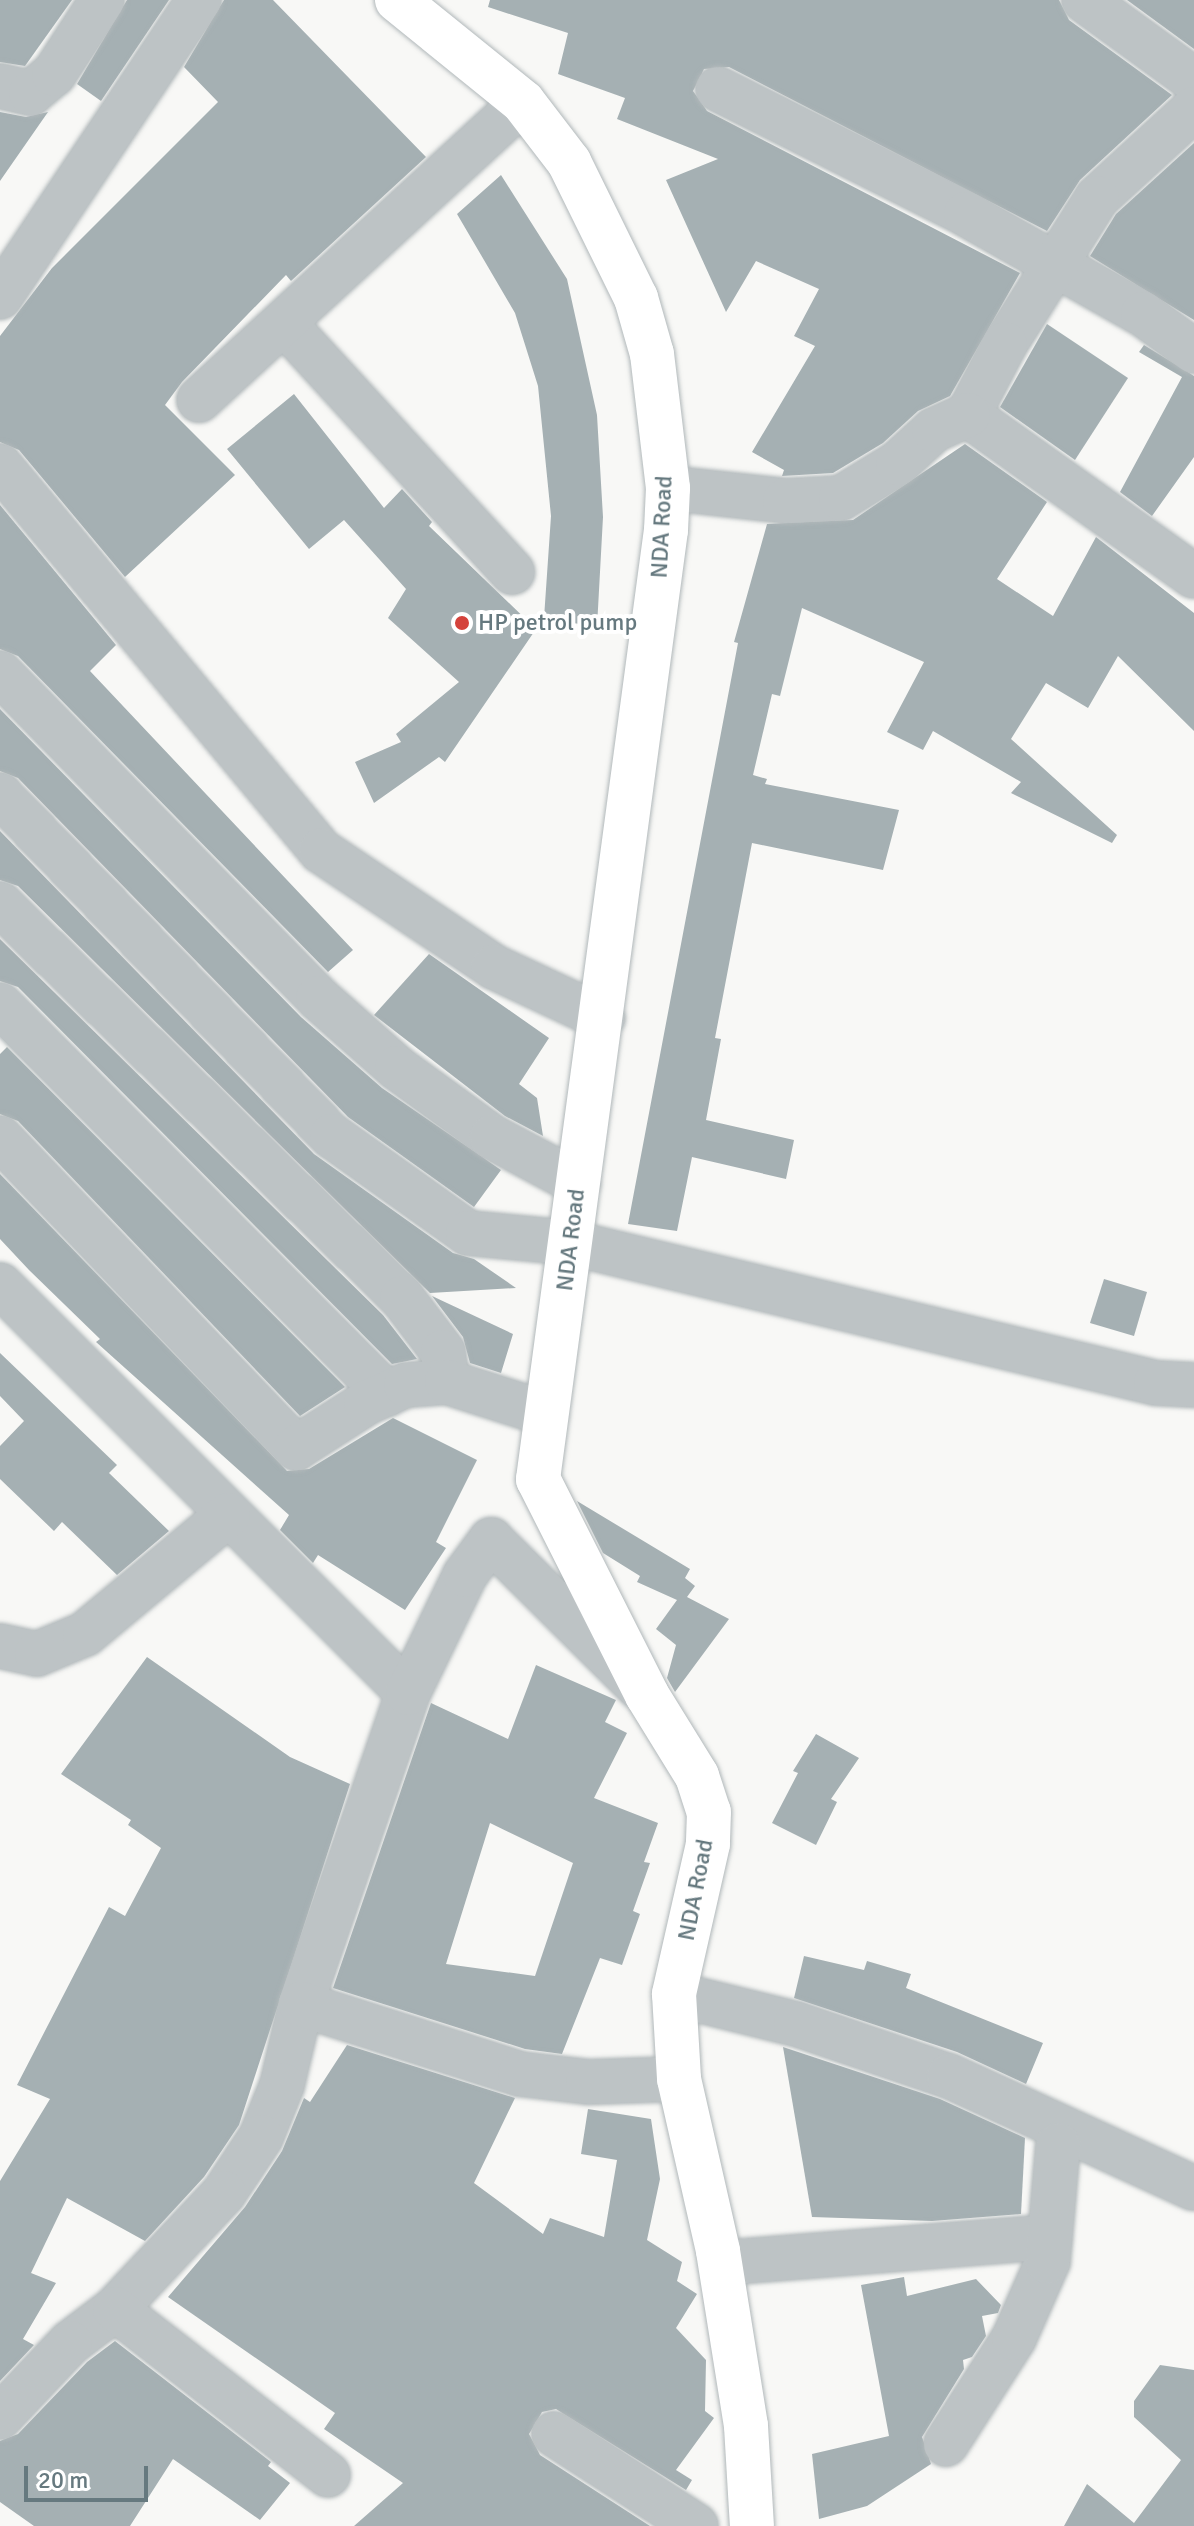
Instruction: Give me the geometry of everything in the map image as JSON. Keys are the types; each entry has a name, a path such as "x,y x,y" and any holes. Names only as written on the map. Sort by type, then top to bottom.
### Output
{"main road":[{"name":"NDA Road","path":"397,0 523,102 569,162 636,298 652,354 668,488 603,1018 538,1479 647,1695 697,1776 709,1812 708,1844 674,1994 679,2079 720,2263 746,2426 752,2526"}],"street":[{"path":"0,86 31,93 54,74 102,0"},
{"path":"6,277 199,0"},
{"path":"1084,0 1194,80"},
{"path":"718,89 1055,265 1143,314 1194,351"},
{"path":"199,400 523,102"},
{"path":"668,488 785,501 841,498 898,463 934,430 968,415 1097,198 1194,109"},
{"path":"284,323 512,572"},
{"path":"968,415 1194,576"},
{"path":"0,466 321,851 494,967 603,1018"},
{"path":"0,673 318,998 397,1068 492,1137 578,1183"},
{"path":"0,795 332,1136 468,1233 572,1243 1156,1383 1194,1385"},
{"path":"0,904 402,1298 443,1352 447,1382"},
{"path":"0,1005 387,1394"},
{"path":"0,1138 296,1448 406,1385 447,1382 547,1414"},
{"path":"0,1285 408,1693"},
{"path":"0,1646 37,1654 85,1634 228,1515"},
{"path":"0,2417 70,2343 115,2309 224,2193 261,2137 282,2085 301,2004 408,1693 465,1575 491,1540 647,1695"},
{"path":"674,1994 796,2024 949,2076 1194,2188"},
{"path":"301,2004 520,2074 588,2082 679,2079"},
{"path":"946,2444 1014,2338 1048,2261 1058,2145"},
{"path":"720,2263 1050,2237"},
{"path":"115,2309 328,2475"},
{"path":"554,2434 696,2526"}],"building":[{"path":"0,0 72,0 25,66 0,62"},
{"path":"127,0 169,0 101,101 77,84"},
{"path":"224,0 273,0 426,157 291,281 286,275 182,382 165,405 235,475 125,577 19,450 0,442 0,336 52,268 218,102 184,67"},
{"path":"490,0 1059,0 1069,20 1172,95 1080,180 1047,231 729,67 704,69 693,91 707,111 1020,273 950,396 918,411 883,443 833,473 782,476 784,470 752,452 815,346 794,336 819,289 756,261 726,312 666,180 718,159 617,119 625,98 558,74 568,33 488,7"},
{"path":"1127,0 1194,0 1194,49"},
{"path":"0,112 26,117 48,112 0,181"},
{"path":"1194,143 1194,320 1090,256 1116,214"},
{"path":"501,175 567,279 597,415 603,517 597,627 544,618 551,516 538,386 515,313 457,214"},
{"path":"1047,324 1128,378 1075,460 1000,407"},
{"path":"1144,345 1194,376 1194,457 1152,516 1120,492 1182,377 1139,352"},
{"path":"294,394 384,508 402,489 432,522 429,526 536,629 445,762 439,757 374,803 355,762 401,742 396,734 459,682 388,618 406,589 344,520 309,549 227,449"},
{"path":"965,444 1047,502 997,579 1053,616 1096,537 1194,613 1194,731 1118,656 1088,708 1046,683 1011,739 1117,835 1112,843 1011,793 1021,782 933,731 923,750 887,732 924,662 802,608 780,696 772,694 753,775 767,779 765,784 899,810 883,870 752,843 715,1038 721,1039 706,1120 794,1140 786,1179 692,1157 677,1231 628,1224 738,643 734,642 767,524 853,520"},
{"path":"0,505 116,645 90,671 353,950 328,972 18,656 0,649"},
{"path":"0,709 301,1017 382,1088 501,1170 474,1207 348,1117 18,778 0,771"},
{"path":"0,831 314,1154 453,1253 474,1259 516,1288 430,1293 18,886 0,880"},
{"path":"0,939 383,1315 417,1359 392,1364 18,987 0,981"},
{"path":"429,954 549,1038 519,1084 537,1098 543,1136 505,1116 374,1015"},
{"path":"7,1047 345,1387 300,1416 18,1121 0,1114 0,1054"},
{"path":"0,1174 287,1471 309,1469 393,1418 477,1460 436,1542 446,1548 405,1610 318,1555 313,1563 280,1530 289,1515 96,1342 100,1339 0,1239"},
{"path":"1104,1279 1147,1292 1134,1336 1090,1323"},
{"path":"432,1296 513,1334 501,1373 470,1363 463,1337"},
{"path":"0,1353 117,1465 109,1473 169,1531 117,1575 62,1522 54,1531 0,1479 0,1446 24,1421 0,1396"},
{"path":"577,1501 690,1569 685,1578 695,1586 687,1597 729,1619 675,1692 667,1678 676,1645 656,1629 677,1600 637,1582 640,1576 603,1553"},
{"path":"147,1657 290,1757 350,1784 239,2125 204,2177 145,2241 67,2198 31,2273 56,2283 23,2339 34,2345 0,2381 0,2181 50,2099 17,2085 109,1907 125,1916 161,1848 128,1825 131,1820 61,1774"},
{"path":"536,1665 616,1700 605,1722 627,1733 594,1798 658,1823 644,1862 650,1863 633,1911 640,1914 622,1965 600,1958 562,2054 525,2049 333,1988 431,1703 508,1739","holes":["490,1823 573,1863 535,1976 446,1964"]},
{"path":"816,1734 859,1758 831,1799 837,1802 816,1845 772,1823 798,1773 793,1771"},
{"path":"804,1956 864,1970 867,1961 911,1974 906,1988 1043,2043 1026,2084 957,2052 794,1998"},
{"path":"347,2045 515,2098 474,2183 543,2234 550,2218 604,2237 617,2160 581,2154 588,2109 651,2119 660,2179 647,2240 682,2262 677,2281 697,2294 676,2328 706,2360 705,2411 714,2418 676,2470 692,2480 686,2490 556,2409 542,2412 529,2434 540,2455 650,2526 354,2526 403,2483 324,2429 335,2413 168,2297 245,2207 282,2151 304,2098 310,2102"},
{"path":"783,2047 940,2099 1025,2138 1021,2214 932,2221 812,2217"},
{"path":"904,2277 907,2296 976,2279 1001,2305 998,2313 982,2316 986,2336 972,2357 963,2360 964,2369 922,2437 931,2464 867,2506 819,2519 812,2454 889,2436 861,2285"},
{"path":"115,2341 271,2462 268,2466 290,2483 260,2520 173,2459 130,2526 34,2526 0,2502 0,2441 18,2434 87,2362"},
{"path":"1160,2365 1194,2370 1194,2526 1064,2526 1087,2484 1134,2523 1181,2460 1134,2417 1134,2401"}],"place":[{"name":"HP petrol pump","path":"462,623"}]}
